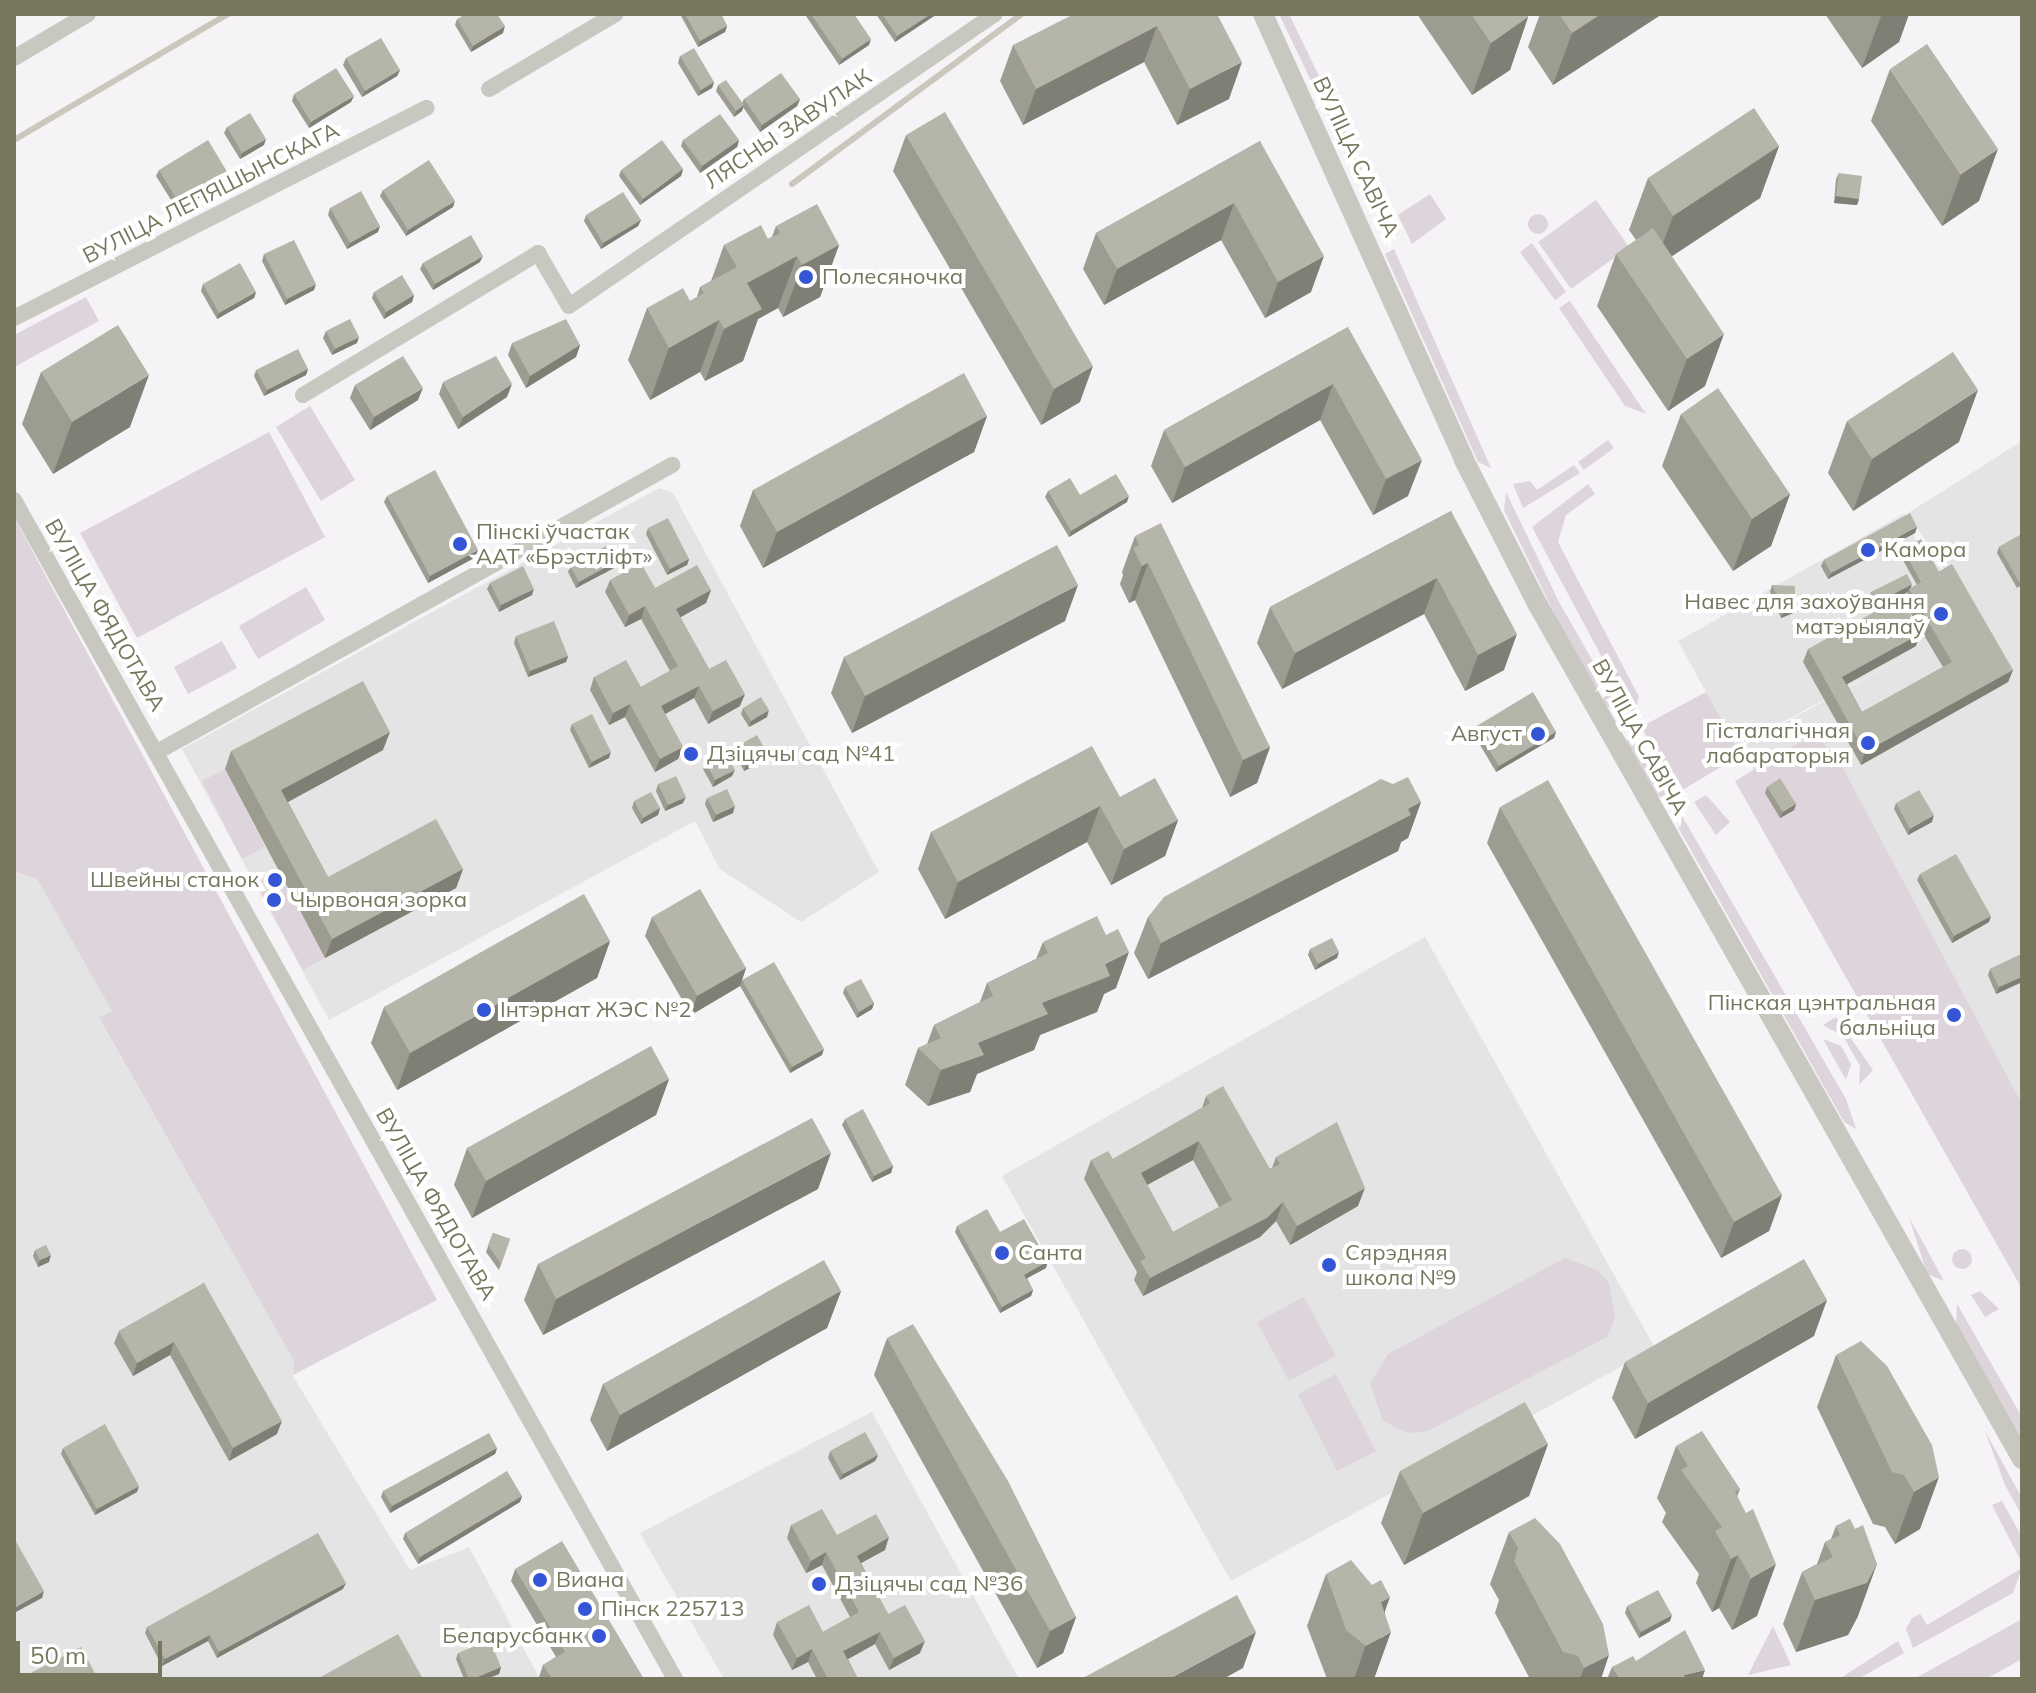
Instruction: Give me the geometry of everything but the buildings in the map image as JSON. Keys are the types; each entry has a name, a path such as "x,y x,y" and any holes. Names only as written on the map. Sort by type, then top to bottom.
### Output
{"street":[{"path":"14,58 88,14"},
{"path":"489,89 616,14"},
{"name":"ЛЯСНЫ ЗАВУЛАК","path":"303,395 538,253 569,306 995,14"},
{"name":"ВУЛІЦА САВІЧА","path":"1263,14 1464,460 1538,605 2022,1459"},
{"name":"ВУЛІЦА ЛЕПЯШЫНСКАГА","path":"14,318 427,108"},
{"path":"157,752 672,465"},
{"name":"ВУЛІЦА ФЯДОТАВА","path":"14,500 675,1679"}],"shaded area":[{"path":"1279,14 1289,14 1376,194 1363,189"},
{"path":"1430,194 1446,219 1412,244 1398,215"},
{"path":"1596,200 1629,247 1571,289 1538,242"},
{"path":"1538,214 1545,217 1548,224 1545,231 1538,234 1531,231 1528,224 1531,217"},
{"path":"1532,243 1566,292 1555,300 1520,252"},
{"path":"1394,249 1491,468 1478,462 1385,254"},
{"path":"86,297 99,321 14,367 14,335"},
{"path":"1570,301 1646,414 1625,406 1559,308"},
{"path":"310,406 355,480 321,501 276,427"},
{"path":"269,432 325,537 137,638 80,533"},
{"path":"1608,440 1614,448 1584,470 1578,462"},
{"name":"Пінская цэнтральная бальніца","path":"2022,441 2022,1260 1741,747 1922,647 1736,747 1678,641 1905,513 1918,545 1947,575 1908,513"},
{"path":"1574,465 1580,473 1523,508 1513,484 1530,481 1537,490"},
{"path":"1588,484 1595,494 1566,515 1558,542 1639,697 1633,715 1532,527"},
{"path":"659,488 673,493 879,872 801,922 720,869 695,821 329,1020 182,749"},
{"path":"1506,492 1559,602 1606,684 1596,688 1557,619 1504,510"},
{"path":"14,517 437,1300 293,1375 294,1361 99,1018 112,1011 37,879 14,871"},
{"path":"306,587 325,620 258,659 239,626"},
{"path":"222,641 237,668 188,694 174,667"},
{"path":"1612,692 1627,717 1605,705 1602,699"},
{"path":"1706,692 1741,755 1679,792 1641,727"},
{"path":"1633,731 1671,796 1657,797 1626,743"},
{"path":"1807,738 1819,738 1839,761 2022,1104 2022,1289 1735,781"},
{"path":"225,769 265,847 242,859 202,781"},
{"path":"1706,795 1730,822 1716,835 1694,802"},
{"path":"1682,816 1846,1099 1856,1129 1844,1122 1679,829"},
{"path":"14,871 37,879 106,1000 112,1011 99,1019 294,1361 293,1376 410,1570 469,1547 540,1679 14,1679"},
{"path":"283,881 325,958 303,970 261,893"},
{"name":"Сярэдняя школа №9","path":"1425,937 1655,1348 1231,1581 1002,1176"},
{"path":"1836,1017 1873,1070 1859,1085 1860,1066 1843,1036 1823,1025"},
{"path":"1823,1039 1841,1046 1851,1064 1846,1080"},
{"path":"1909,1217 1944,1281 1927,1274"},
{"path":"1962,1249 1969,1252 1972,1259 1969,1266 1962,1269 1955,1266 1952,1259 1955,1252"},
{"path":"1565,1258 1597,1270 1609,1283 1615,1318 1607,1337 1428,1431 1407,1433 1383,1421 1370,1384 1388,1354"},
{"path":"1980,1291 1999,1309 1985,1317 1971,1295"},
{"path":"1304,1297 1336,1356 1289,1381 1257,1322"},
{"path":"1957,1304 2022,1417 2022,1438 1956,1325"},
{"path":"1336,1374 1376,1451 1337,1471 1298,1394"},
{"name":"Дзіцячы сад №36","path":"872,1412 1019,1679 724,1679 640,1533"},
{"path":"1985,1431 2022,1498 2022,1516 2005,1485"},
{"path":"2002,1501 2022,1537 2022,1563 1992,1505"},
{"path":"2022,1568 2013,1593 1913,1648 1906,1629 1912,1618 1920,1614 1927,1625"},
{"path":"2022,1619 2022,1659 1986,1679 1914,1679"},
{"path":"1773,1626 1791,1665 1748,1675"},
{"path":"1898,1641 1904,1653 1858,1679 1839,1679"}],"waterway":[{"path":"14,140 228,14"},
{"path":"792,184 1022,14"}],"place":[{"name":"Полесяночка","path":"806,277"},
{"name":"Пінскі ўчастак ААТ «Брэстліфт»","path":"460,544"},
{"name":"Камора","path":"1868,550"},
{"name":"Навес для захоўвання матэрыялаў","path":"1941,614"},
{"name":"Август","path":"1538,734"},
{"name":"Гісталагічная лабараторыя","path":"1868,743"},
{"name":"Дзіцячы сад №41","path":"691,754"},
{"name":"Швейны станок","path":"275,880"},
{"name":"Чырвоная зорка","path":"274,900"},
{"name":"Інтэрнат ЖЭС №2","path":"484,1010"},
{"name":"Пінская цэнтральная бальніца","path":"1954,1015"},
{"name":"Санта","path":"1002,1253"},
{"name":"Сярэдняя школа №9","path":"1329,1265"},
{"name":"Виана","path":"540,1580"},
{"name":"Дзіцячы сад №36","path":"819,1584"},
{"name":"Пінск 225713","path":"585,1609"},
{"name":"Беларусбанк","path":"599,1636"}]}
